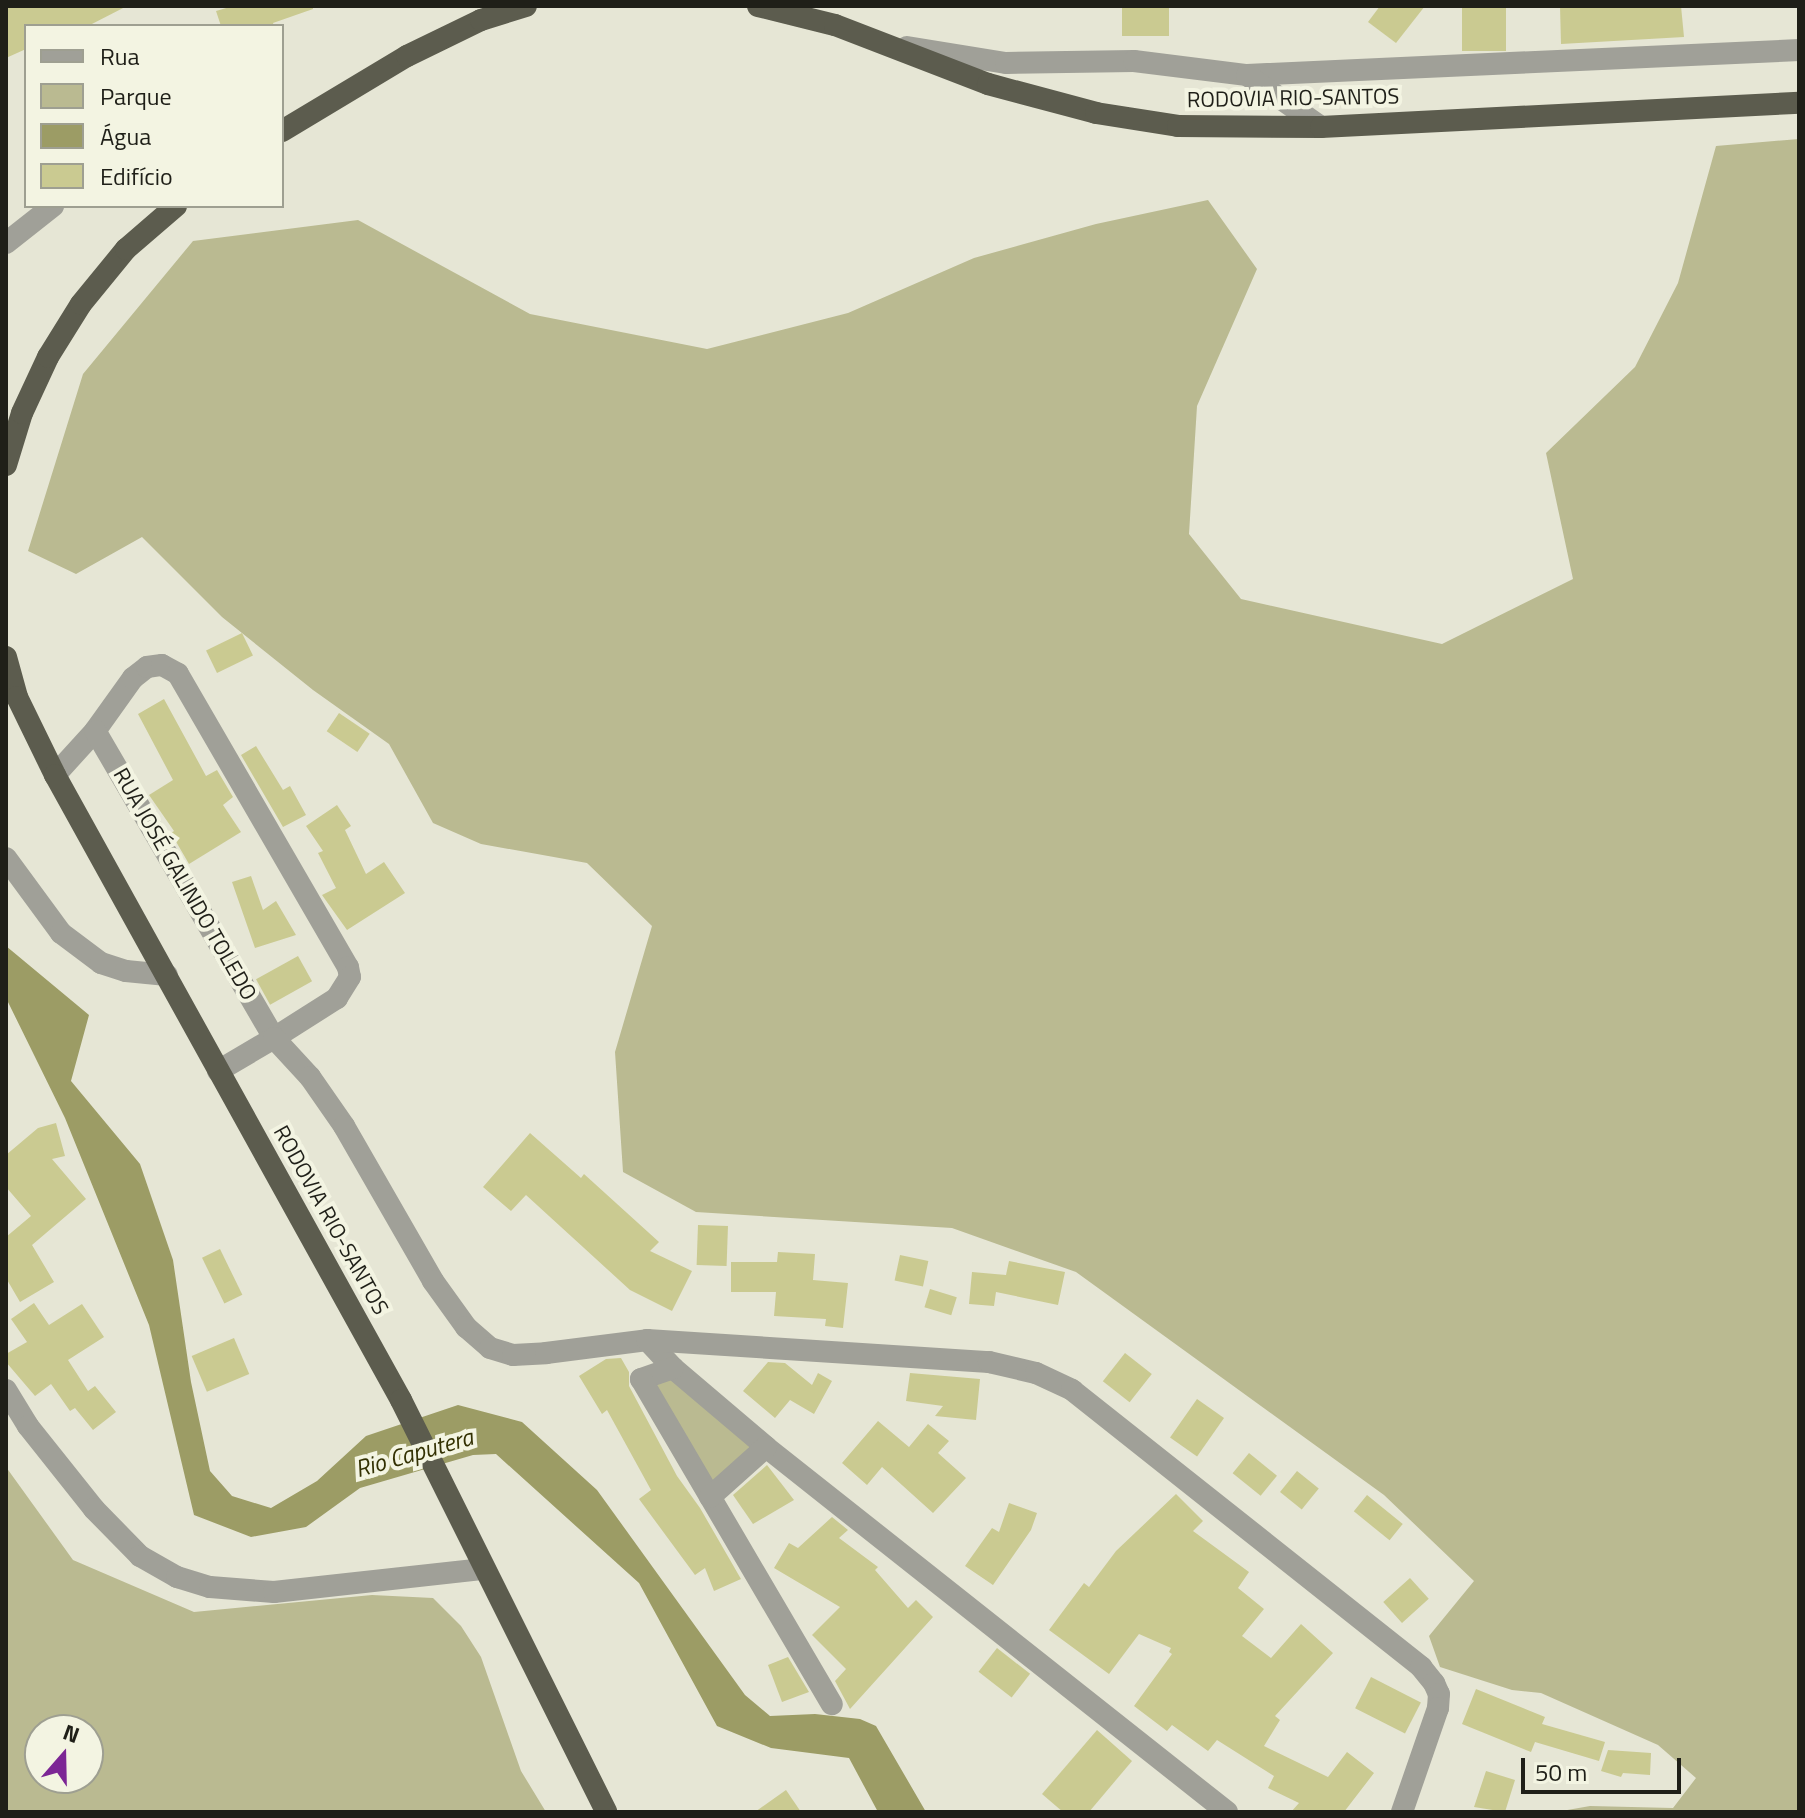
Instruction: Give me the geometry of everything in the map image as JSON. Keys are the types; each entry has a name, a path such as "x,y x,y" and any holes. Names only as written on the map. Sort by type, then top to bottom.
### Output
{"highway":[{"path":"284,130 407,56 481,20 526,6"},
{"name":"RODOVIA RIO-SANTOS","path":"758,6 835,25 988,84 1096,113 1178,126 1321,127 1799,103"},
{"path":"6,465 22,413 48,357 81,304 126,249 174,208"},
{"name":"RODOVIA RIO-SANTOS","path":"6,657 17,697 55,775 401,1400 462,1517 484,1569 606,1812"}],"street":[{"path":"889,44 1006,63 1134,61 1247,75 1799,50"},
{"path":"1247,75 1321,127"},
{"path":"6,243 50,208"},
{"path":"55,775 95,731 133,678 147,667 162,665 178,674 348,967 350,977 337,998 218,1071"},
{"name":"RUA JOSÉ GALINDO TOLEDO","path":"95,731 274,1038 310,1077 344,1126 433,1281 466,1327 490,1348 524,1354 647,1340 989,1362 1036,1373 1072,1390 1421,1667 1434,1683 1439,1694 1438,1708 1402,1812"},
{"path":"6,858 61,933 101,963 126,971 167,975"},
{"path":"647,1340 673,1368 766,1447 1227,1812"},
{"path":"673,1368 641,1379 832,1704"},
{"path":"6,1390 28,1426 94,1509 140,1556 177,1577 210,1587 274,1592 484,1569"},
{"path":"710,1497 766,1447"}],"green space":[{"path":"1799,139 1799,1812 1556,1812 1590,1806 1673,1808 1696,1778 1658,1745 1541,1693 1512,1690 1440,1667 1429,1636 1474,1581 1384,1495 1076,1272 952,1228 696,1212 623,1172 615,1052 652,926 587,863 481,844 433,823 389,744 313,690 222,617 142,537 76,574 28,551 83,374 193,241 358,220 530,314 707,349 848,313 974,258 1096,224 1208,200 1257,269 1197,406 1189,534 1241,599 1442,644 1573,579 1546,453 1635,367 1678,283 1716,146"},
{"path":"671,1372 759,1448 712,1489 648,1382"},
{"path":"6,1467 73,1560 194,1612 372,1595 433,1598 461,1626 481,1657 521,1771 546,1812 6,1812"}],"water":[{"name":"Rio Caputera","path":"6,946 89,1015 71,1081 140,1164 173,1260 191,1382 210,1471 232,1496 271,1508 317,1481 366,1436 458,1405 522,1422 597,1490 745,1695 770,1716 815,1714 860,1719 876,1726 926,1812 878,1812 849,1758 771,1748 717,1726 639,1583 496,1454 473,1455 360,1488 306,1527 251,1537 194,1515 149,1325 65,1118 6,998"}],"building":[{"path":"6,6 127,6 92,24 24,24 24,50 6,58"},
{"path":"233,6 313,6 313,9 273,24 220,24 216,11"},
{"path":"1122,6 1169,6 1169,36 1122,36"},
{"path":"1380,6 1425,6 1396,43 1368,22"},
{"path":"1462,6 1506,6 1506,51 1462,51"},
{"path":"1560,6 1681,6 1684,37 1561,44"},
{"path":"242,633 253,655 217,673 206,651"},
{"path":"164,699 206,776 217,770 233,797 223,805 241,832 189,864 171,833 174,831 149,795 173,780 138,714"},
{"path":"339,713 370,734 357,752 327,731"},
{"path":"256,746 283,790 290,786 306,815 283,827 241,755"},
{"path":"337,805 351,826 345,830 366,874 384,862 405,893 347,930 322,895 336,888 318,853 323,851 306,826"},
{"path":"251,876 263,910 276,901 296,935 255,948 232,882"},
{"path":"298,956 312,981 270,1005 256,979"},
{"path":"56,1123 65,1156 52,1159 86,1199 32,1245 54,1282 20,1302 6,1278 6,1237 31,1216 6,1187 6,1155 38,1128"},
{"path":"530,1133 581,1178 584,1174 659,1242 650,1251 692,1271 672,1311 630,1290 526,1195 511,1211 483,1187"},
{"path":"698,1225 728,1226 727,1266 697,1265"},
{"path":"220,1249 242,1295 224,1304 202,1258"},
{"path":"778,1252 815,1254 813,1280 848,1283 843,1328 825,1326 826,1319 774,1316 776,1292 731,1292 731,1262 777,1262"},
{"path":"900,1255 928,1261 923,1286 895,1280"},
{"path":"1009,1261 1065,1272 1058,1305 996,1292 994,1306 969,1304 972,1272 1006,1275"},
{"path":"930,1289 957,1297 951,1315 924,1307"},
{"path":"34,1303 49,1325 82,1304 104,1337 68,1360 88,1391 95,1386 116,1412 93,1430 75,1408 70,1411 51,1384 35,1396 6,1362 6,1354 27,1342 11,1319"},
{"path":"234,1338 249,1374 207,1392 192,1356"},
{"path":"1125,1353 1152,1374 1130,1402 1103,1381"},
{"path":"621,1358 629,1372 629,1386 677,1476 700,1508 741,1579 714,1591 705,1568 695,1575 639,1499 651,1490 607,1410 602,1414 579,1376 606,1359"},
{"path":"768,1362 785,1363 812,1385 818,1373 832,1381 814,1414 790,1400 775,1418 743,1391"},
{"path":"910,1373 980,1379 976,1420 935,1416 943,1406 906,1401"},
{"path":"1197,1399 1224,1418 1197,1456 1170,1438"},
{"path":"878,1421 909,1447 928,1424 949,1441 938,1453 966,1478 933,1513 882,1467 867,1485 842,1463"},
{"path":"1249,1453 1277,1476 1261,1496 1233,1473"},
{"path":"767,1465 794,1500 753,1524 733,1495"},
{"path":"1297,1471 1319,1489 1302,1510 1280,1492"},
{"path":"1176,1494 1203,1521 1193,1531 1249,1572 1238,1588 1264,1609 1242,1636 1271,1658 1301,1624 1333,1653 1275,1716 1280,1720 1264,1746 1328,1777 1347,1752 1374,1773 1344,1812 1291,1812 1299,1803 1268,1788 1274,1776 1217,1740 1208,1751 1172,1725 1167,1731 1134,1706 1172,1654 1169,1652 1171,1648 1139,1634 1109,1674 1049,1630 1084,1583 1089,1587 1116,1551"},
{"path":"1367,1495 1403,1524 1390,1540 1354,1511"},
{"path":"1009,1503 1037,1513 1031,1530 993,1585 965,1566 992,1528 999,1532"},
{"path":"832,1517 848,1530 839,1538 878,1567 875,1570 908,1608 916,1600 933,1617 850,1709 835,1681 846,1669 812,1635 840,1607 774,1568 789,1543 798,1548"},
{"path":"1410,1578 1429,1599 1402,1623 1383,1602"},
{"path":"997,1648 1030,1674 1012,1697 979,1672"},
{"path":"788,1657 809,1692 782,1702 768,1665"},
{"path":"1371,1677 1421,1702 1405,1734 1355,1708"},
{"path":"1476,1689 1545,1717 1542,1724 1605,1742 1599,1761 1535,1742 1531,1752 1462,1724"},
{"path":"1097,1730 1132,1761 1089,1812 1063,1812 1042,1794"},
{"path":"1608,1750 1651,1753 1650,1775 1623,1773 1621,1777 1601,1771"},
{"path":"1486,1771 1515,1780 1505,1812 1474,1807"},
{"path":"786,1790 801,1812 755,1812"}]}
